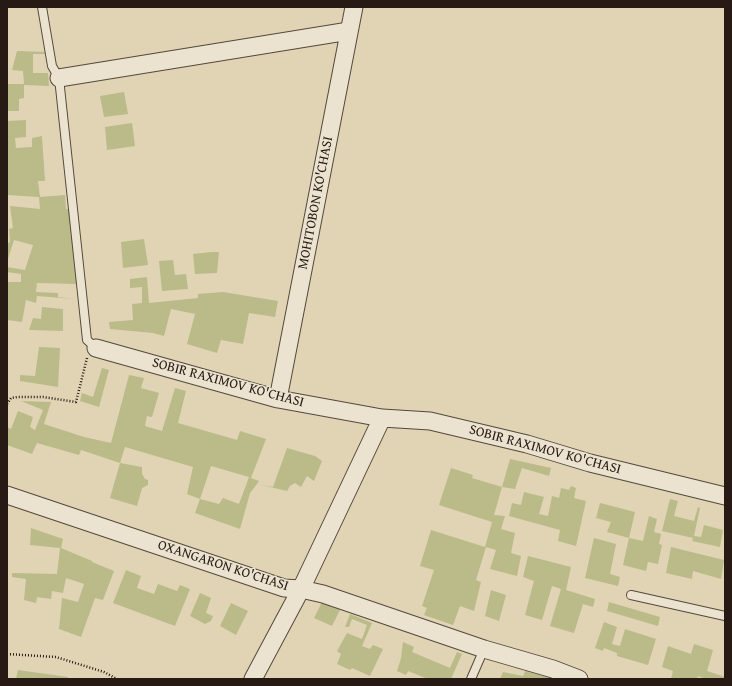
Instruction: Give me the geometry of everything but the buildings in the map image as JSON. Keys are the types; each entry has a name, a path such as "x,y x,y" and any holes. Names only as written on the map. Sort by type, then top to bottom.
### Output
{"street":[{"name":"MOHITOBON KO'CHASI","path":"278,399 354,7"},
{"path":"59,78 349,32"},
{"name":"SOBIR RAXIMOV KO'CHASI","path":"96,348 278,399 382,418 430,421 527,444 590,463 725,496"},
{"path":"254,679 301,589 382,418"},
{"name":"OXANGARON KO'CHASI","path":"7,495 284,588 301,589 323,594 484,650 553,669 579,679"}],"lane":[{"path":"42,7 52,66 59,78 87,340 96,348"},
{"path":"631,595 725,616"},
{"path":"471,679 484,650"}],"path":[{"path":"7,404 11,398 18,397 43,397 76,402 87,357 96,348"},
{"path":"7,654 56,657 104,672 117,679"}],"green space":[{"path":"17,51 49,52 49,54 33,54 33,73 48,73 49,86 24,85 24,98 19,99 19,111 7,111 7,84 24,84 23,71 12,70"},
{"path":"124,92 128,114 104,117 100,96"},
{"path":"26,120 26,137 15,138 16,148 32,147 32,138 42,136 45,181 38,181 40,197 65,195 66,209 73,210 77,284 37,283 36,292 58,293 58,297 75,299 37,296 36,303 26,300 22,322 7,320 7,282 21,282 21,274 7,272 7,267 25,270 33,245 14,240 7,262 7,244 10,242 9,229 13,228 10,206 40,209 39,197 7,195 7,121"},
{"path":"132,123 135,146 107,150 105,127"},
{"path":"144,239 148,265 123,268 121,242"},
{"path":"219,252 217,273 195,274 193,254"},
{"path":"173,260 175,275 186,274 188,289 162,291 159,261"},
{"path":"147,277 149,303 198,298 198,294 223,292 278,301 275,317 249,313 243,344 221,340 217,353 187,344 195,314 171,309 164,336 153,333 110,329 109,322 133,320 132,304 142,303 142,287 130,288 130,279"},
{"path":"42,307 63,309 63,331 29,330 33,318 41,319"},
{"path":"39,347 60,348 58,387 20,381 20,375 35,376"},
{"path":"102,368 109,370 99,407 80,401 82,393 93,397"},
{"path":"129,375 144,378 141,388 159,393 152,417 147,416 145,426 162,431 175,388 186,391 178,423 237,440 240,431 266,439 251,478 259,481 250,493 240,529 195,513 200,499 187,494 193,467 125,447 120,463 81,450 79,455 37,443 32,454 7,445 7,427 11,429 18,411 33,417 30,427 35,430 43,410 21,401 51,402 44,424 84,437 111,443","holes":["211,466 249,477 239,504 223,498 219,504 200,499"]},
{"path":"287,448 315,456 322,461 314,481 307,476 301,487 295,483 290,486 287,491 257,484 273,487"},
{"path":"510,459 551,468 549,476 522,468 515,489 502,487"},
{"path":"120,463 142,467 142,474 145,479 148,480 148,485 142,488 137,506 110,498"},
{"path":"451,468 473,475 472,478 502,487 494,515 505,516 501,529 515,533 511,553 521,556 517,576 490,569 496,550 486,547 476,580 481,582 474,611 460,606 453,625 424,615 427,608 422,606 434,570 420,566 431,530 485,547 492,522 439,505"},
{"path":"571,486 576,488 574,498 586,501 576,546 558,541 560,530 509,516 512,503 521,505 524,492 544,497 539,514 548,516 552,496 559,498 561,488 569,490"},
{"path":"670,499 678,501 674,516 694,521 698,507 700,508 694,536 701,537 704,525 723,530 720,547 692,541 693,538 662,531"},
{"path":"600,503 635,512 629,538 607,532 611,522 596,518"},
{"path":"649,516 657,519 654,532 661,534 659,544 662,545 658,564 648,562 646,571 623,565 629,538 643,541"},
{"path":"31,528 63,539 61,548 114,571 103,600 95,598 81,637 59,629 62,598 78,602 84,584 66,578 63,593 52,591 51,599 37,597 36,603 24,600 26,579 12,577 12,573 57,574 60,548 30,545"},
{"path":"594,538 616,544 610,574 620,577 618,586 585,578"},
{"path":"671,547 724,560 721,579 693,571 692,579 666,573"},
{"path":"528,556 571,567 566,590 595,599 593,607 583,604 574,633 550,626 561,589 552,586 542,620 525,615 534,581 523,577"},
{"path":"126,570 141,576 137,588 154,594 158,584 177,591 180,585 190,589 175,626 113,603"},
{"path":"491,590 506,595 499,621 485,616"},
{"path":"200,593 211,598 206,613 213,616 211,621 205,624 190,616"},
{"path":"322,602 340,610 332,626 314,618"},
{"path":"609,602 660,617 658,626 607,611"},
{"path":"231,603 248,611 236,635 220,626"},
{"path":"350,614 372,623 362,646 370,649 373,645 383,649 370,676 352,668 350,670 337,664 341,654 337,651 347,633 362,639 367,625 352,619 349,627 345,627"},
{"path":"604,622 617,627 612,644 620,646 625,629 656,639 648,665 617,656 617,653 604,648 603,651 595,648"},
{"path":"403,642 414,647 412,652 450,668 457,652 462,654 451,679 428,679 408,671 406,675 397,671 401,658"},
{"path":"694,644 713,650 707,671 725,677 725,679 706,679 698,676 697,679 671,679 673,671 662,667 668,646 691,654"},
{"path":"527,667 564,679 500,679 503,672 523,676"},
{"path":"18,670 68,677 67,679 16,679"}]}
